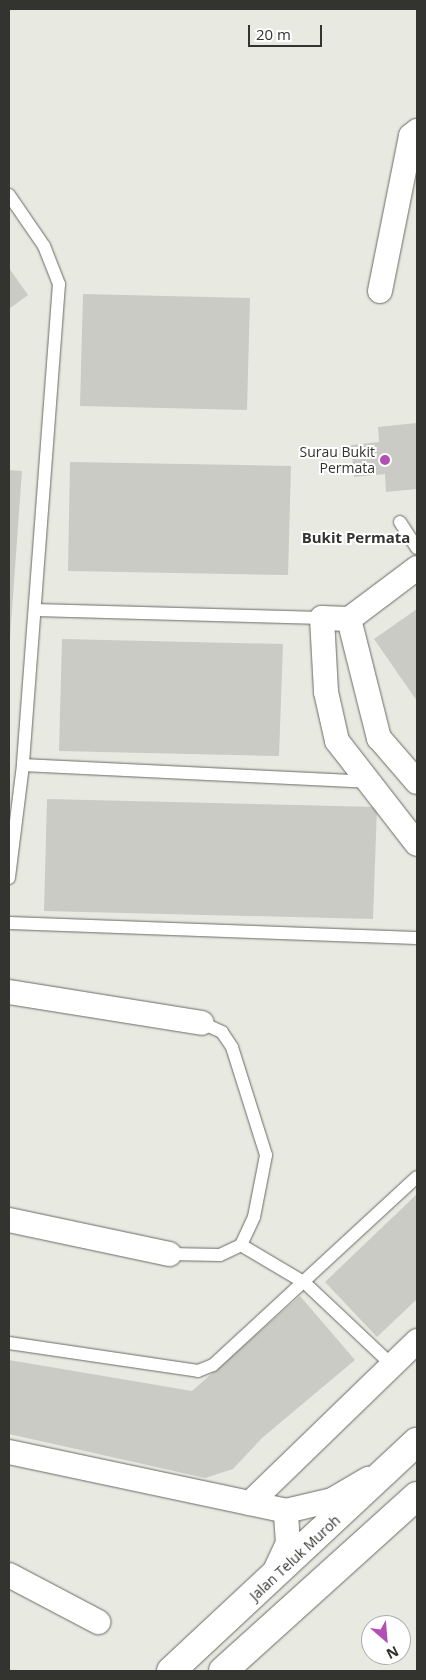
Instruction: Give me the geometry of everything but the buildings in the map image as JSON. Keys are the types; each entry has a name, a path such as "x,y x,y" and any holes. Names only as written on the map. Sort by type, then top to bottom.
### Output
{"main road":[{"name":"Jalan Teluk Muroh","path":"171,1671 270,1581 417,1442"},
{"path":"223,1671 417,1496"}],"street":[{"path":"380,291 411,136 417,132"},
{"path":"417,568 349,619 322,618 326,692 336,741 366,782 417,844"},
{"path":"349,619 379,738 417,782"},
{"path":"9,992 202,1023"},
{"path":"9,1220 169,1254"},
{"path":"250,1503 417,1341"},
{"path":"9,1452 286,1511 332,1500 392,1466"},
{"path":"270,1581 288,1543 286,1511"},
{"path":"9,1574 98,1622"},
{"path":"234,1671 248,1647"}],"lane":[{"path":"9,195 44,246 59,284 23,765 9,878"},
{"path":"400,522 417,548"},
{"path":"35,610 322,618"},
{"path":"23,765 366,782"},
{"path":"9,923 417,938"},
{"path":"169,1254 220,1255 241,1245 254,1217 266,1155 232,1047 222,1032 202,1023"},
{"path":"9,1343 198,1371 213,1365 305,1283 417,1177"},
{"path":"241,1245 305,1283 392,1365"}],"place":[{"name":"Surau Bukit Permata","path":"385,460"}],"district":[{"name":"Bukit Permata","path":"356,538"}]}
